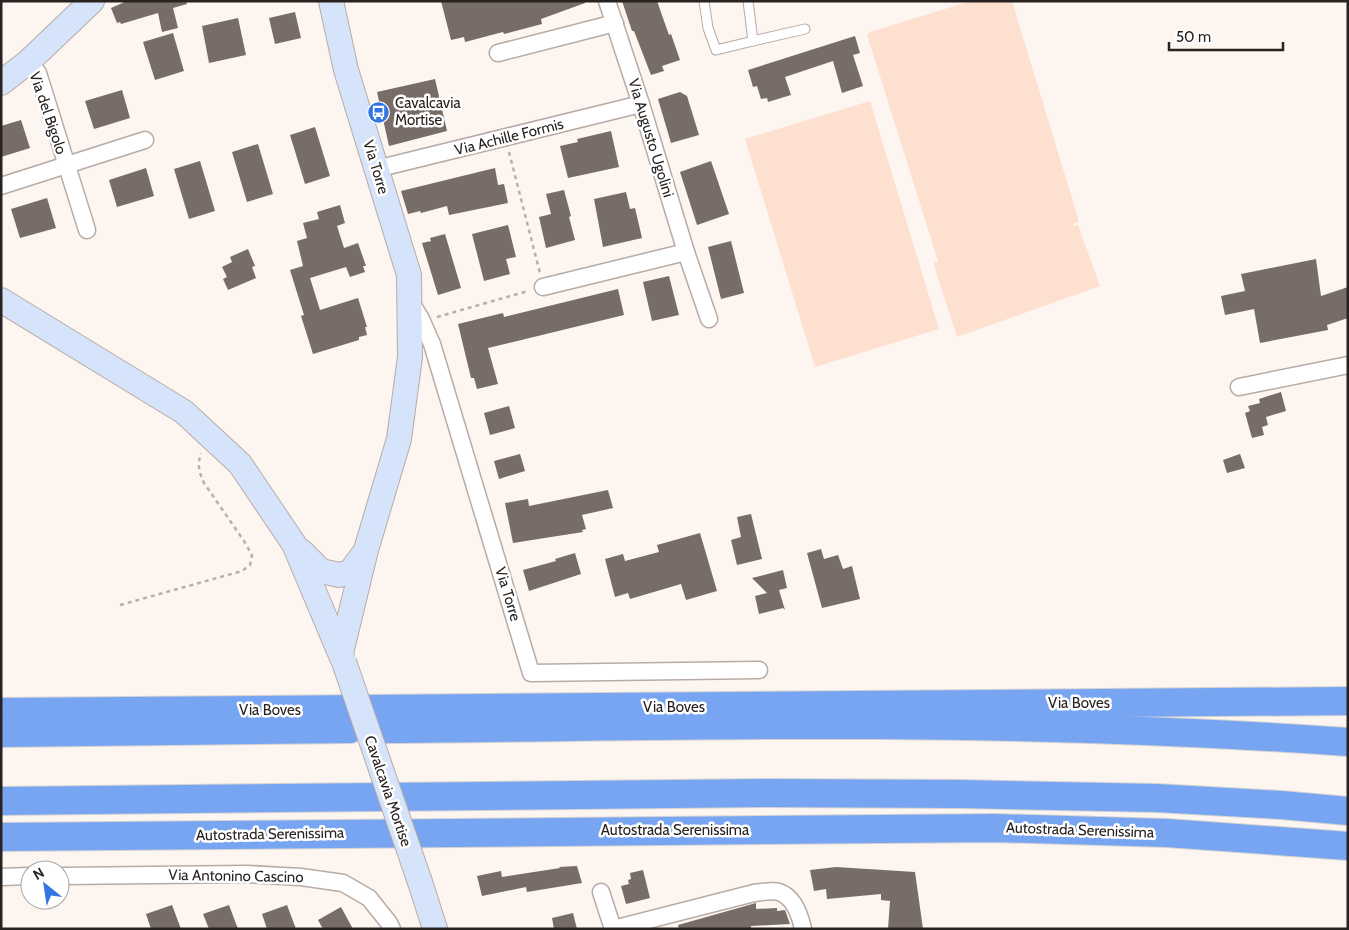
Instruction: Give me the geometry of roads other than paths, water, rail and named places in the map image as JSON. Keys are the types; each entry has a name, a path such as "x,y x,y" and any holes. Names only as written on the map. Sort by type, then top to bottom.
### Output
{"highway":[{"name":"Via Boves","path":"1,712 1348,701"},
{"name":"Via Boves","path":"384,729 951,726 1172,732 1348,742"},
{"name":"Via Boves","path":"1,733 350,729"},
{"path":"1,801 755,793 961,794 1156,798 1282,804 1348,811"},
{"name":"Autostrada Serenissima","path":"1,837 995,828 1167,833 1348,846"}],"street":[{"name":"Via del Bigolo","path":"1,83 28,62 92,1"},
{"name":"Via Torre","path":"331,1 346,70 409,275"},
{"name":"Via Augusto Ugolini","path":"607,1 709,319"},
{"path":"498,53 615,23"},
{"name":"Via del Bigolo","path":"28,62 38,74 87,230"},
{"name":"Via Achille Formis","path":"376,169 641,104"},
{"name":"Via del Bigolo","path":"1,186 145,140"},
{"path":"544,287 686,252"},
{"name":"Cavalcavia Mortise","path":"342,658 366,550 399,440 410,357 409,275"},
{"name":"Cavalcavia Mortise","path":"1,300 184,412 240,464 294,544 321,571 339,576 350,572 366,550"},
{"name":"Via Torre","path":"410,301 421,319 432,344 531,673 759,670"},
{"path":"1239,387 1348,365"},
{"name":"Cavalcavia Mortise","path":"294,544 342,658 435,929"},
{"name":"Via Antonino Cascino","path":"70,876 247,874 343,882 369,898 392,929"},
{"path":"1,877 20,876"},
{"path":"601,892 613,929 754,893 779,892 793,902 803,929"}],"lane":[{"path":"704,1 708,28 716,50 805,29"},
{"path":"748,1 753,41"}],"place":[{"name":"Cavalcavia Mortise","path":"379,112"}]}
